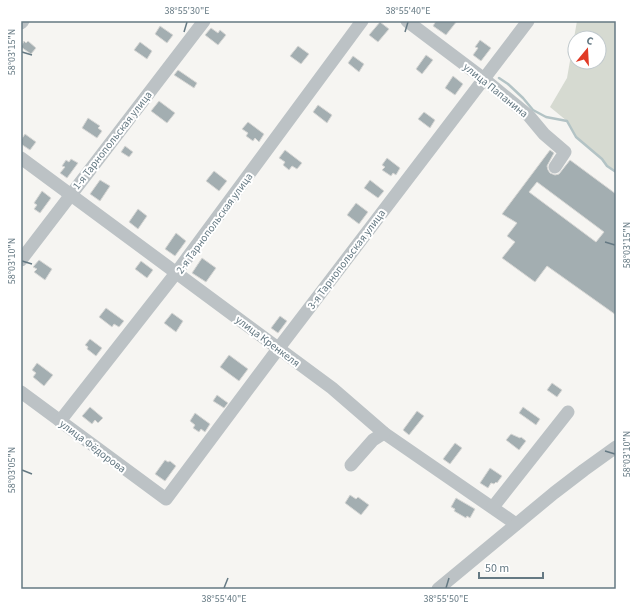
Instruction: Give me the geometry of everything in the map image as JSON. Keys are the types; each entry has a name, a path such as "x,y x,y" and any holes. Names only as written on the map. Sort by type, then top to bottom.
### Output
{"street":[{"name":"1-я Тарнопольская улица","path":"21,260 70,194 204,21"},
{"name":"2-я Тарнопольская улица","path":"60,421 176,273 362,21"},
{"name":"улица Папанина","path":"407,21 484,79 529,116 544,134 565,152 555,167"},
{"name":"3-я Тарнопольская улица","path":"166,499 278,348 528,21"},
{"name":"улица Кренкеля","path":"21,158 332,388 384,432 516,524"},
{"name":"улица Фёдорова","path":"21,392 166,499"},
{"path":"493,507 568,412"},
{"path":"351,465 373,440 384,432"},
{"path":"438,589 516,524 584,470 616,447"}],"shaded area":[{"path":"577,21 616,21 616,172 607,166 602,159 576,137 567,121 550,107 567,78 568,70 607,70 607,30 575,30"}],"building":[{"path":"436,21 457,21 446,35 433,26"},
{"path":"380,22 389,29 378,42 369,35"},
{"path":"160,26 173,35 167,43 155,34"},
{"path":"211,28 218,33 220,30 226,35 218,45 205,35"},
{"path":"480,40 491,48 481,61 473,55 478,48 475,47"},
{"path":"24,41 26,43 28,41 36,48 31,54 21,47"},
{"path":"140,42 152,51 147,59 134,50"},
{"path":"298,46 309,54 301,64 290,56"},
{"path":"426,55 433,60 422,74 416,69"},
{"path":"353,56 364,64 359,72 348,63"},
{"path":"178,70 197,83 194,88 174,75"},
{"path":"453,76 463,84 455,95 445,88"},
{"path":"159,101 175,113 167,123 151,111"},
{"path":"318,105 332,115 327,123 313,112"},
{"path":"424,112 435,120 430,128 418,119"},
{"path":"88,118 100,126 98,128 102,131 97,138 82,128"},
{"path":"248,122 264,134 259,142 255,138 253,141 246,136 248,133 242,129"},
{"path":"25,134 36,142 30,150 21,144 21,140"},
{"path":"125,146 133,152 129,157 121,152"},
{"path":"285,150 302,163 297,169 292,166 289,170 283,165 285,162 279,158"},
{"path":"550,150 554,153 547,166 550,173 555,175 559,174 570,160 616,194 616,315 547,266 535,282 502,258 515,242 507,236 517,223 502,214","holes":["537,182 604,232 596,242 529,192"]},
{"path":"387,158 400,168 396,175 393,173 391,176 382,170 385,167 382,165"},
{"path":"71,159 78,163 67,178 60,173 65,167 62,166 66,160 69,162"},
{"path":"214,171 227,181 219,191 206,181"},
{"path":"100,180 110,186 100,201 90,194"},
{"path":"370,180 384,191 378,198 364,188"},
{"path":"42,191 51,198 40,213 34,209 37,205 34,203"},
{"path":"356,203 368,212 359,224 347,215"},
{"path":"138,209 147,216 138,229 129,222"},
{"path":"176,233 186,241 175,256 165,249"},
{"path":"202,258 216,268 206,282 192,273"},
{"path":"39,260 52,269 45,280 34,272 37,269 33,267"},
{"path":"141,261 153,270 147,278 135,269"},
{"path":"106,308 124,321 119,327 114,324 112,327 99,317"},
{"path":"172,313 183,321 176,332 164,323"},
{"path":"280,316 287,321 278,333 271,328"},
{"path":"90,339 102,348 96,356 87,349 88,347 85,345"},
{"path":"229,355 248,369 239,381 220,367"},
{"path":"37,363 53,375 44,386 33,377 36,373 32,370"},
{"path":"552,383 562,390 557,397 547,390"},
{"path":"217,395 228,403 224,408 213,401"},
{"path":"90,407 103,418 98,423 95,420 92,424 82,416"},
{"path":"523,407 540,419 536,425 519,413"},
{"path":"417,411 424,416 409,435 403,430"},
{"path":"195,413 210,424 205,432 201,429 199,432 193,428 195,425 190,421"},
{"path":"511,434 520,438 521,437 526,441 519,450 506,440"},
{"path":"455,443 462,448 450,464 443,459"},
{"path":"165,460 168,462 170,461 176,466 165,481 155,474"},
{"path":"490,468 502,476 497,483 491,483 488,488 480,483"},
{"path":"350,495 356,499 358,497 369,505 361,515 345,503"},
{"path":"456,498 475,509 470,518 467,516 466,518 454,511 455,509 451,507"}],"waterway":[{"path":"499,78 523,98 533,110 546,117 567,121 576,137 602,159 607,166 616,172"}]}
